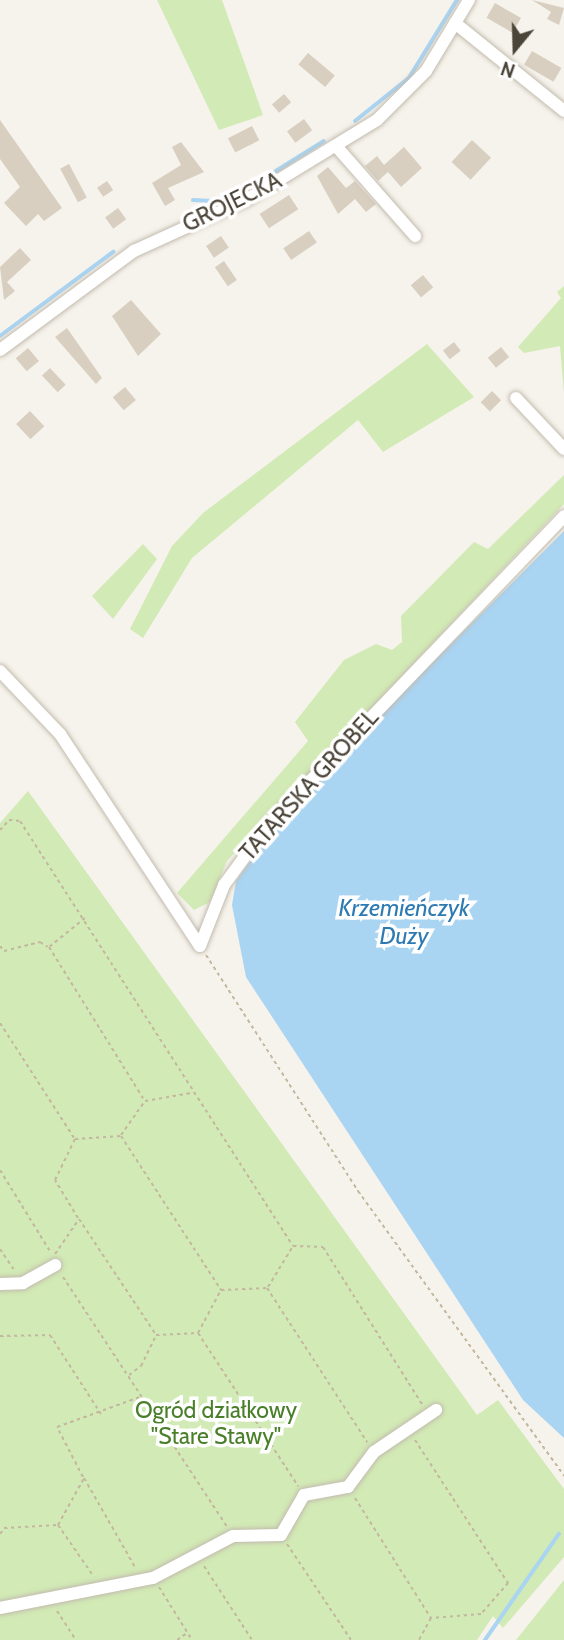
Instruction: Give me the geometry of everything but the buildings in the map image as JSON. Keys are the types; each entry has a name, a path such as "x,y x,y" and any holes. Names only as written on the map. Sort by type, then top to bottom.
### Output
{"street":[{"name":"GROJECKA","path":"0,350 134,251 246,200 336,146 410,91 469,0"},
{"path":"455,23 564,111"},
{"path":"336,146 415,236"},
{"path":"516,398 564,449"},
{"name":"TATARSKA GROBEL","path":"200,946 224,885 268,825 564,516"},
{"path":"0,671 60,734 200,946"},
{"path":"0,1284 23,1283 54,1261"},
{"path":"0,1608 148,1579 198,1557 233,1536 281,1535 303,1494 348,1487 374,1452 433,1413"}],"path":[{"path":"0,830 9,820 20,821 85,918 192,1093 293,1246"},
{"path":"49,947 85,918"},
{"path":"0,956 4,951 40,942 49,947 145,1101"},
{"path":"0,946 4,951"},
{"path":"200,946 358,1191 564,1476"},
{"path":"0,1023 75,1139"},
{"path":"121,1136 145,1101 192,1093"},
{"path":"75,1139 121,1136"},
{"path":"121,1136 221,1290"},
{"path":"75,1139 55,1180 156,1335"},
{"path":"0,1170 54,1261 233,1536"},
{"path":"54,1261 79,1219"},
{"path":"267,1288 293,1246"},
{"path":"293,1246 323,1247 433,1413"},
{"path":"0,1249 23,1283"},
{"path":"221,1290 267,1288"},
{"path":"267,1288 374,1452"},
{"path":"198,1333 221,1290"},
{"path":"156,1335 198,1333"},
{"path":"198,1333 303,1494"},
{"path":"0,1336 50,1335 102,1414"},
{"path":"128,1376 141,1366 156,1335"},
{"path":"141,1396 102,1414 57,1427 84,1478 148,1579 192,1640"},
{"path":"408,1429 508,1583 481,1614 431,1618"},
{"path":"58,1525 84,1478"},
{"path":"348,1487 431,1618"},
{"path":"0,1522 4,1528"},
{"path":"4,1528 58,1525"},
{"path":"58,1525 102,1588"},
{"path":"0,1534 4,1528"},
{"path":"281,1535 351,1640"},
{"path":"198,1557 252,1640"},
{"path":"49,1598 76,1640"},
{"path":"419,1640 431,1618"},
{"path":"177,1640 187,1633"}],"green space":[{"path":"157,0 222,0 263,115 219,130"},
{"path":"564,286 564,394 560,346 524,353 518,347 561,298 557,292"},
{"path":"427,344 474,397 383,452 358,420 192,558 143,638 130,629 172,546 203,513"},
{"path":"564,475 564,504 227,861 210,902 194,910 177,893 308,741 295,722 344,660 376,644 392,650 402,642 401,616 474,542 488,549"},
{"path":"143,544 157,559 113,619 92,596"},
{"name":"Ogród działkowy \"Stare Stawy\"","path":"28,791 477,1415 498,1400 564,1489 564,1557 503,1628 493,1616 477,1640 0,1640 0,823"},
{"path":"564,1580 564,1640 516,1640"}],"water":[{"name":"Krzemieńczyk Duży","path":"564,531 564,1438 523,1400 246,977 232,905 236,881 291,804"}],"waterway":[{"path":"355,121 409,78 457,0"},
{"path":"193,200 213,201 260,181 324,141"},
{"path":"0,336 113,252"},
{"path":"485,1640 559,1534"}]}
